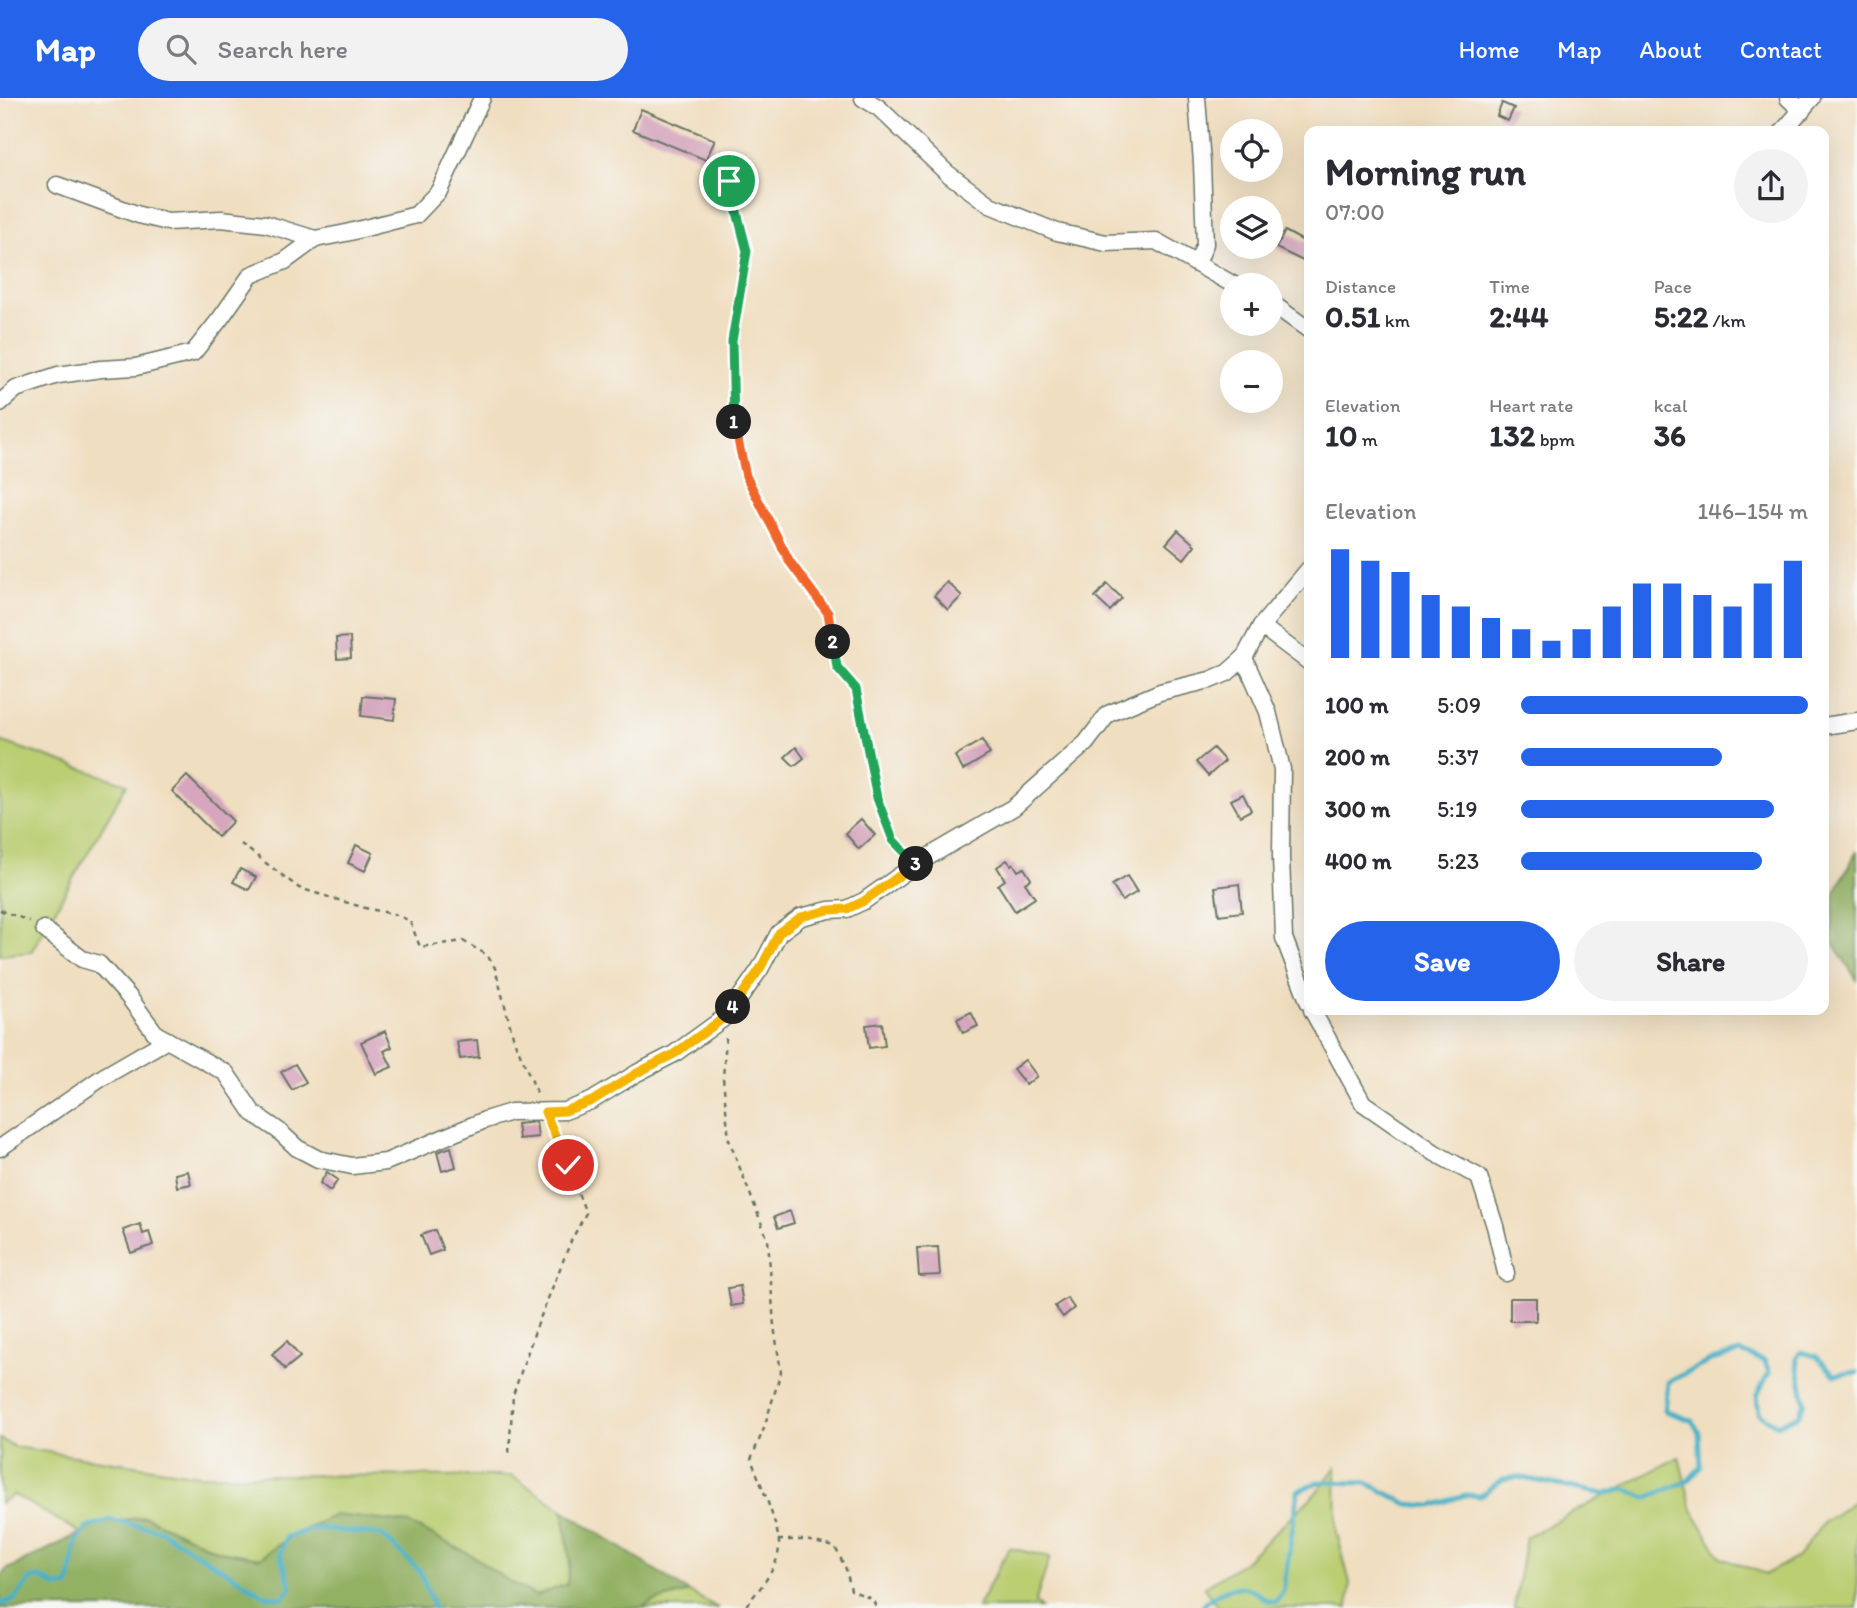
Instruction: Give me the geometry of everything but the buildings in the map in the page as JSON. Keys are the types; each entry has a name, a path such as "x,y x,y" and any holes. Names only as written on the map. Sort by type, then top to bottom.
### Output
{"street":[{"path":"0,403 16,389 58,375 136,367 193,353 251,275 285,261 315,239 416,215 439,191 482,98"},
{"path":"863,98 879,108 947,173 990,205 1058,232 1106,243 1156,241 1220,277"},
{"path":"1197,98 1205,244 1197,264"},
{"path":"1787,126 1807,104 1788,98"},
{"path":"57,185 139,215 168,222 221,219 255,223 315,239"},
{"path":"1283,311 1304,326"},
{"path":"44,929 82,959 99,964 128,996 156,1034 226,1073 253,1113 297,1148 318,1159 352,1166 386,1162 485,1120 511,1112 565,1111 592,1101 674,1054 728,1015 760,969 779,933 801,917 847,909 864,901 916,864 1014,807 1086,743 1108,715 1160,692 1227,673 1244,658 1261,626 1304,575"},
{"path":"1261,626 1304,658"},
{"path":"1244,658 1268,712 1282,769 1280,856 1284,938 1304,990"},
{"path":"1829,725 1857,721"},
{"path":"1315,1015 1363,1103 1435,1153 1479,1177 1495,1226 1506,1273"},
{"path":"0,1148 103,1077 167,1040"}],"path":[{"path":"729,181 747,251 732,341 734,428 746,476 790,562 828,613 837,667 856,689 877,798 893,840 916,864"},
{"path":"241,844 299,888 394,914 410,921 420,947 463,941 487,955 495,968 514,1040 586,1213 571,1241 540,1318 513,1395 509,1453"},
{"path":"0,910 44,929"},
{"path":"728,1015 723,1078 729,1140 768,1240 774,1326 781,1372 763,1431 751,1459 780,1546 771,1572 744,1608"},
{"path":"778,1540 806,1540 835,1547 846,1569 851,1590 872,1599 877,1608"}],"green space":[{"path":"0,741 127,784 31,952 0,955"},
{"path":"1857,851 1857,980 1831,940 1835,892"},
{"path":"0,1439 15,1447 199,1475 512,1476 563,1510 570,1560 567,1585 536,1596 502,1577 473,1556 293,1535 260,1558 218,1551 146,1517 101,1523 81,1533 14,1495 0,1503"},
{"path":"1679,1457 1692,1510 1721,1558 1766,1574 1798,1557 1824,1522 1857,1499 1857,1608 1514,1608 1526,1537"},
{"path":"1336,1467 1337,1533 1350,1583 1348,1608 1219,1608 1204,1588 1245,1561 1315,1494"},
{"path":"563,1510 689,1592 655,1601 641,1608 0,1608 0,1578 6,1570 101,1523 146,1517 218,1551 260,1558 293,1535 335,1515 408,1523 473,1556 502,1577 536,1596 567,1584 570,1560"},
{"path":"1009,1548 1050,1557 1035,1603 1041,1608 977,1608"},
{"path":"689,1592 718,1608 641,1608 655,1601"}],"waterway":[{"path":"1202,1608 1217,1594 1239,1587 1252,1590 1266,1600 1276,1602 1283,1592 1298,1491 1318,1482 1367,1483 1408,1504 1432,1506 1465,1495 1480,1496 1503,1479 1518,1477 1604,1494 1625,1489 1646,1498 1688,1481 1701,1467 1699,1433 1693,1421 1665,1411 1668,1382 1712,1360 1740,1352 1765,1361 1769,1373 1757,1395 1759,1413 1777,1425 1799,1415 1805,1403 1796,1358 1801,1352 1816,1356 1835,1375 1857,1372"},
{"path":"0,1604 14,1600 31,1579 41,1578 57,1587 69,1585 76,1542 86,1528 110,1520 159,1530 266,1596 283,1598 291,1587 280,1554 286,1537 317,1528 382,1535 420,1571 434,1608"}],"route":[{"path":"568,1165 545,1112 565,1111 592,1101 704,1034 728,1015 760,969 779,933 801,917 847,909 864,901 916,864 893,840 877,798 856,689 837,667 828,613 790,562 746,476 734,428 732,341 747,251 729,181"}]}
